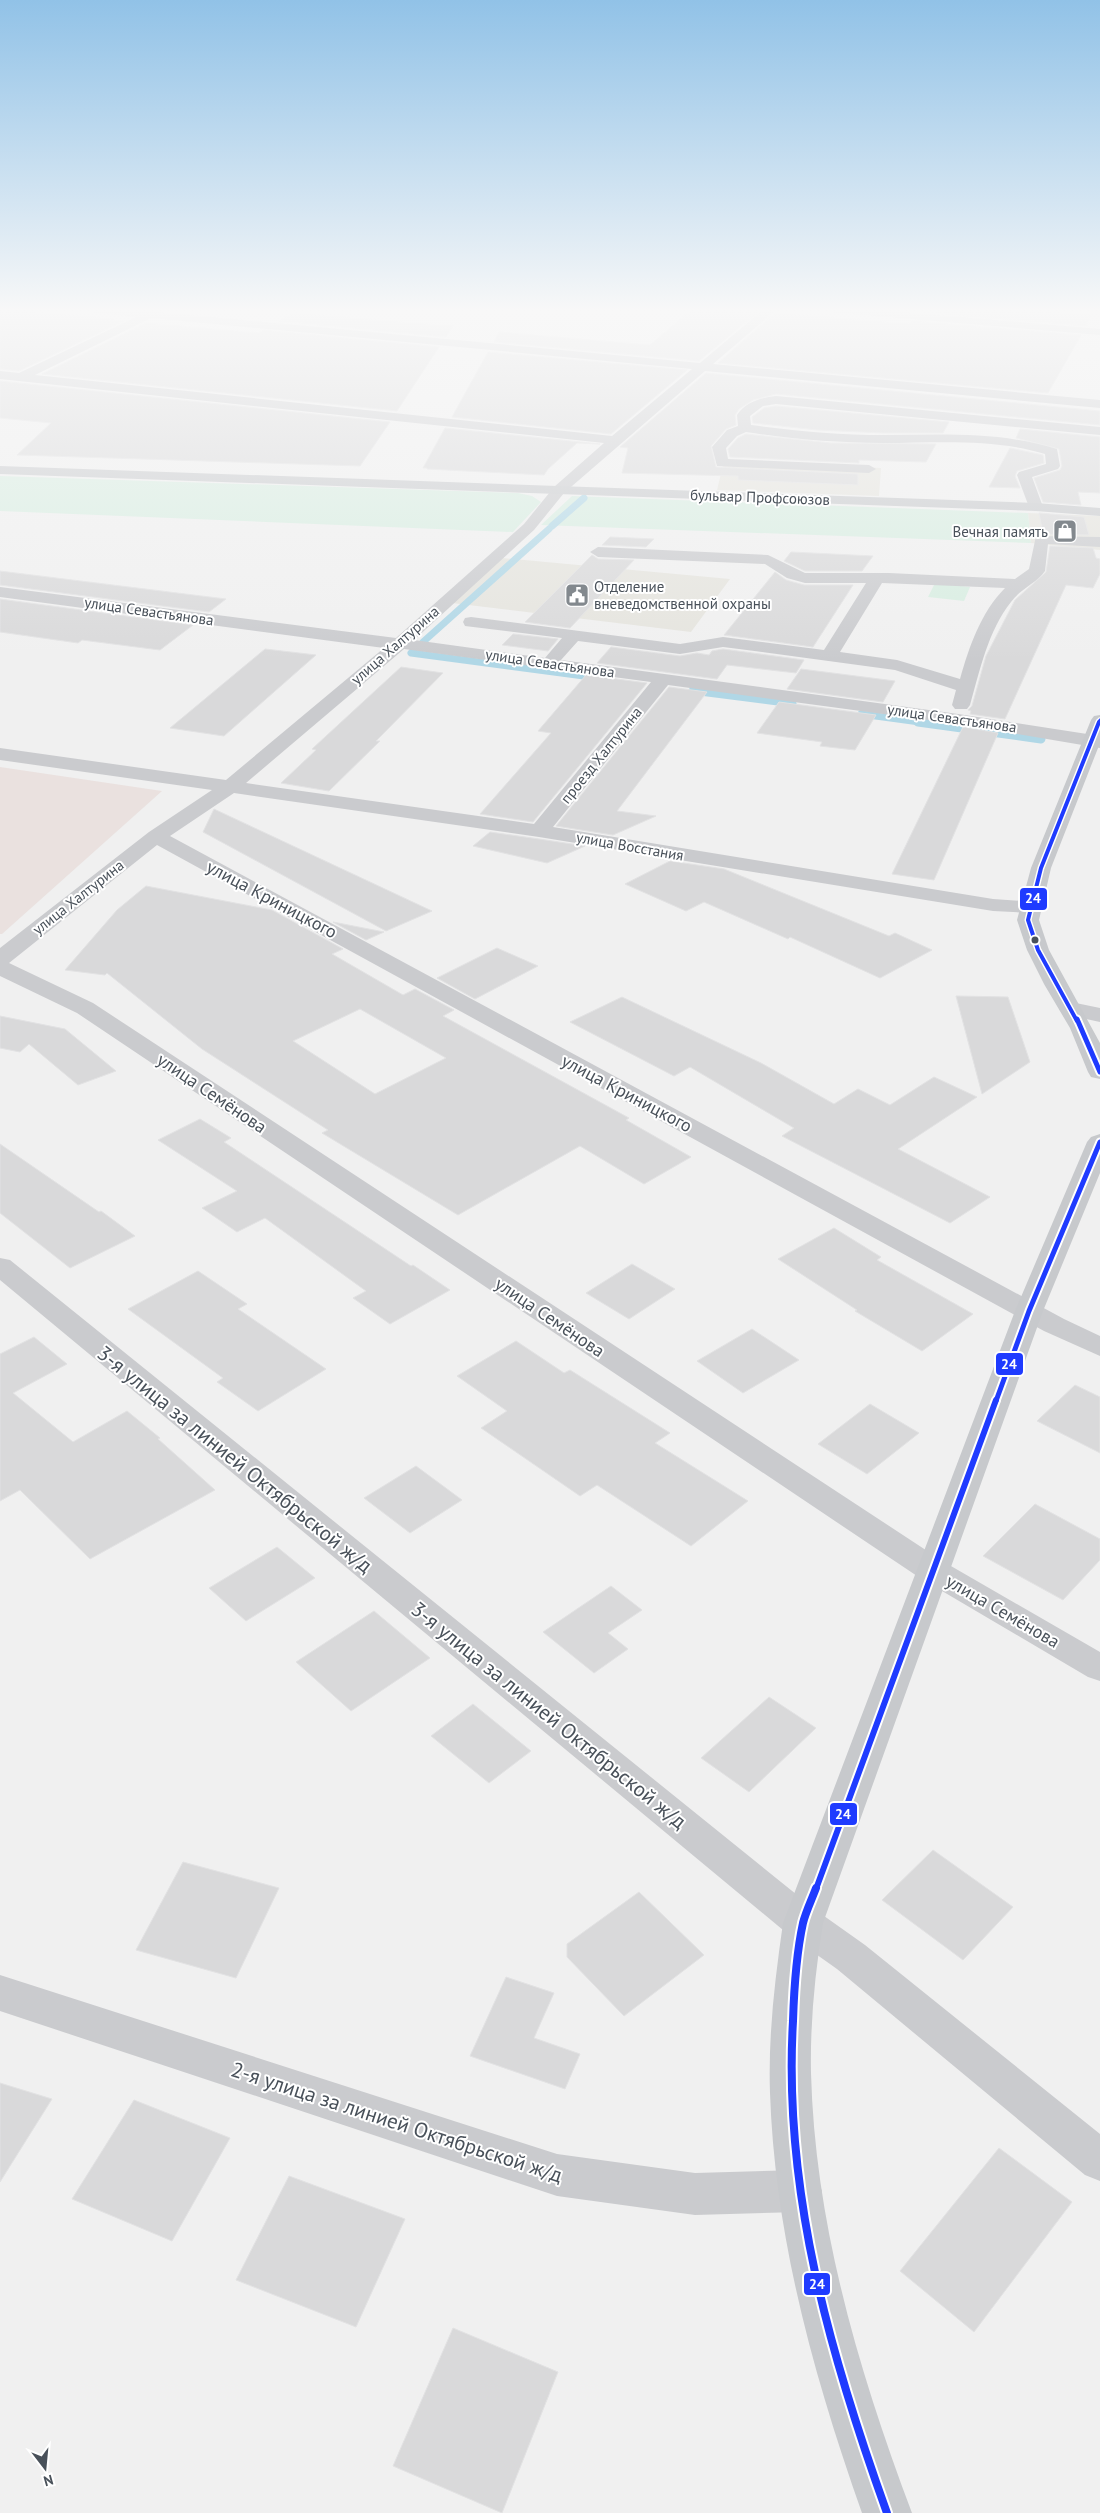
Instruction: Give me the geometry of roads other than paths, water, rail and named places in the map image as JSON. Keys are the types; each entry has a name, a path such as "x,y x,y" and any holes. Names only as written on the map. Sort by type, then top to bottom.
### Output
{"main road":[{"name":"бульвар Профсоюзов","path":"0,470 1036,507 1100,512"},
{"path":"1100,720 1096,742 1041,868 1028,920 1038,950 1092,1047 1100,1072"},
{"path":"887,2513 836,2352 824,2307 800,2191 794,2141 790,2049 792,2005 803,1923 1029,1311 1100,1142"}],"street":[{"path":"485,426 615,440"},
{"name":"улица Халтурина","path":"0,959 156,836 230,787 400,643 529,527 559,490 631,426"},
{"path":"1051,426 1100,431"},
{"path":"870,469 722,463 719,447 732,433 745,428 812,436 969,439 1039,447 1052,452 1053,466 1024,475 1036,507"},
{"path":"958,719 977,652 991,617 1015,584 1037,571 1041,539 1100,542"},
{"path":"598,552 768,560 785,571 805,578 877,578 1015,584"},
{"path":"829,656 877,578"},
{"name":"улица Севастьянова","path":"0,592 549,663 958,719 1096,742"},
{"path":"471,622 680,650 723,642 897,665 966,687"},
{"path":"549,663 574,635"},
{"name":"проезд Халтурина","path":"539,831 663,679"},
{"path":"0,754 230,787"},
{"name":"улица Восстания","path":"230,787 539,831 973,902 1030,907"},
{"name":"улица Криницкого","path":"156,836 1100,1348"},
{"name":"улица Семёнова","path":"0,967 85,1008 932,1570 1100,1668"},
{"path":"1071,1009 1100,1015"},
{"name":"3-я улица за линией Октябрьской ж/д","path":"0,1266 803,1923 851,1957 1100,2161"},
{"name":"2-я улица за линией Октябрьской ж/д","path":"0,1994 557,2176 695,2194 800,2191"}],"waterway":[{"path":"552,526 584,498"},
{"path":"423,642 549,529"},
{"path":"414,650 411,653 599,678"},
{"path":"692,691 793,704"},
{"path":"861,714 927,723"},
{"path":"918,722 1041,739"}],"place":[{"name":"Вечная память","path":"1065,531"},
{"name":"Отделение вневедомственной охраны","path":"577,595"}]}
